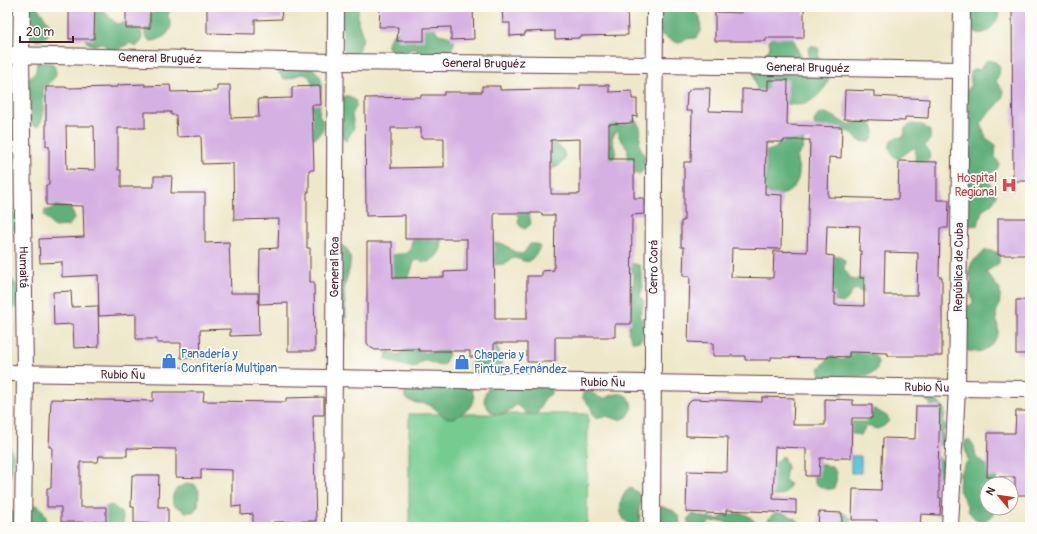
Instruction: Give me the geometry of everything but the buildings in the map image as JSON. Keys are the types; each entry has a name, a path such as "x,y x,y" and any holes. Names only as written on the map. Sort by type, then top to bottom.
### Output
{"street":[{"name":"Humaitá","path":"22,7 14,55 25,373 23,527"},
{"name":"General Roa","path":"333,527 336,7"},
{"name":"Cerro Corá","path":"652,527 655,7"},
{"name":"República de Cuba","path":"950,527 957,388 962,7"},
{"name":"General Bruguéz","path":"14,55 335,62 961,70"},
{"name":"Rubio Ñu","path":"7,372 1030,389"}],"green space":[{"path":"21,7 37,7 52,27 47,37 36,41 32,38 26,26"},
{"path":"158,7 170,7 168,17 171,27 167,34 161,38 150,41 145,36 146,23 149,16"},
{"path":"340,7 358,7 358,22 363,37 361,45 353,59 345,57"},
{"path":"655,7 692,7 700,17 701,32 696,38 685,39 678,43 671,40 660,34"},
{"path":"980,7 1001,7 996,22 989,30 981,33 975,32 970,28 969,21 972,14"},
{"path":"100,8 117,24 132,21 135,23 139,27 142,34 142,41 136,47 130,43 127,44 111,55 107,48 101,43 93,46 87,42 83,36 92,10"},
{"path":"420,27 434,27 438,34 449,36 455,41 452,48 449,50 440,51 433,55 424,54 411,49 406,55 400,57 389,50 389,40 395,32"},
{"path":"776,36 791,37 804,60 808,57 808,48 811,45 819,49 819,58 828,71 829,76 823,90 809,102 794,105 786,104 757,90 754,75 755,64 770,48 769,40"},
{"path":"987,60 998,64 1000,70 996,81 1003,92 1001,100 981,123 986,138 996,145 995,157 999,163 997,169 990,173 988,179 996,193 996,196 994,201 983,210 978,225 969,226 965,224 967,125 970,115 965,93 971,84 970,72 981,69"},
{"path":"37,62 52,63 55,67 56,75 44,88 43,117 38,126 34,126 29,122 27,79 36,72"},
{"path":"312,67 320,76 322,84 319,115 323,121 323,129 316,138 306,136 313,91 310,79 308,76 303,74 287,79 281,76 278,72 279,68"},
{"path":"341,96 349,96 355,100 356,104 352,114 354,128 346,141 341,136"},
{"path":"822,113 829,114 848,124 862,121 870,123 874,127 874,135 870,142 864,142 858,140 844,130 815,128 814,121 818,115"},
{"path":"629,119 634,119 639,125 641,134 639,144 646,160 644,170 639,174 630,171 628,168 628,149 619,137 619,130 612,138 615,148 615,155 612,159 608,160 603,122 614,122 620,126"},
{"path":"912,124 923,125 930,131 930,139 925,146 930,156 928,161 917,163 915,159 915,148 898,159 891,151 891,140 904,137 905,128"},
{"path":"782,138 804,138 803,148 797,158 799,175 796,184 785,194 774,195 763,190 765,152 776,148"},
{"path":"551,142 562,149 565,157 560,164 549,170"},
{"path":"549,189 553,196 529,213 531,224 525,229 521,227 518,223 519,218 514,212"},
{"path":"7,206 11,207 19,221 11,235 7,250"},
{"path":"56,206 70,208 75,217 69,226 54,227 44,216 45,210 49,210"},
{"path":"440,236 442,244 440,252 427,262 417,260 414,262 408,280 394,284 387,261 392,255 406,254 411,246 412,240 417,238"},
{"path":"500,243 520,254 523,254 530,244 537,244 540,247 530,261 513,258 504,264 494,265 492,244"},
{"path":"341,245 348,250 350,255 350,268 344,289 346,317 345,328 347,335 343,342 339,342"},
{"path":"986,250 997,252 999,255 999,263 986,272 1000,290 999,306 996,312 998,333 993,343 989,347 985,350 975,352 964,349 964,307 971,305 973,302 971,294 967,289 971,281 968,273 972,262"},
{"path":"834,256 840,256 845,261 844,269 851,278 854,280 862,278 865,279 866,294 856,289 843,303 832,301 831,258"},
{"path":"631,263 639,265 640,268 643,286 640,296 644,302 639,317 643,319 643,334 641,340 633,342 628,332 630,321 629,303 634,279"},
{"path":"7,275 14,282 17,294 16,308 7,315"},
{"path":"496,344 502,360 499,368 496,371 485,374 477,374 472,371 470,364 483,356 493,345"},
{"path":"417,349 426,353 429,351 448,351 449,354 444,365 440,366 423,361 414,368 386,359 387,352 398,355 403,351"},
{"path":"845,351 861,351 870,353 876,357 878,363 877,368 872,374 847,376 845,378 845,393 842,396 832,390 820,376 821,373 819,370 831,356 842,360 845,359"},
{"path":"468,383 473,392 474,400 466,411 454,418 442,415 428,405 412,402 405,398 404,386"},
{"path":"548,383 551,394 545,398 535,415 527,414 516,405 508,412 497,415 490,411 484,402 485,394 489,387"},
{"path":"922,391 933,394 944,409 945,416 943,421 946,426 942,434 944,442 942,445 937,445 930,403 923,398"},
{"path":"590,392 603,399 616,394 626,396 631,402 631,410 626,417 620,419 606,416 597,418 594,416 590,406 582,397 583,393"},
{"path":"875,409 888,417 889,421 884,426 877,429 866,426 861,435 850,432 851,422 866,422 870,417 867,411"},
{"path":"409,414 588,414 587,527 409,527"},
{"path":"969,440 974,446 976,457 990,468 996,476 979,476 979,516 991,516 982,523 978,522 968,511 968,507 959,490 960,473 968,460 964,445 965,441"},
{"path":"7,445 9,445 14,456 10,478 7,481"},
{"path":"783,456 787,467 785,479 790,485 783,494 772,496 772,467"},
{"path":"938,457 944,462 946,469 939,477 931,474"},
{"path":"819,465 829,466 835,470 836,482 834,488 826,489 814,482 814,470"},
{"path":"187,484 194,484 199,490 198,506 193,512 186,512 173,504 173,496 177,488"},
{"path":"630,488 637,492 642,498 639,510 640,522 634,526 624,519 620,508 623,497"},
{"path":"7,500 10,511 13,512 19,512 37,505 40,507 45,515 47,522 46,527 21,527 16,521 7,526"},
{"path":"112,505 122,514 123,527 86,527 95,522 100,510"},
{"path":"660,506 674,511 679,517 680,527 653,527 657,508"},
{"path":"741,513 751,518 762,527 729,527 722,521 710,522 704,527 689,527 688,520 693,514 718,519 726,515"},
{"path":"775,513 782,513 794,518 801,527 762,527"},
{"path":"841,513 846,514 852,519 848,527 835,527"}],"water":[{"path":"851,456 861,456 861,473 851,473"}],"place":[{"name":"Hospital Regional","path":"1009,185"},
{"name":"Panadería y Confitería Multipan","path":"169,361"},
{"name":"Chaperia y Pintura Fernández","path":"462,362"}]}
